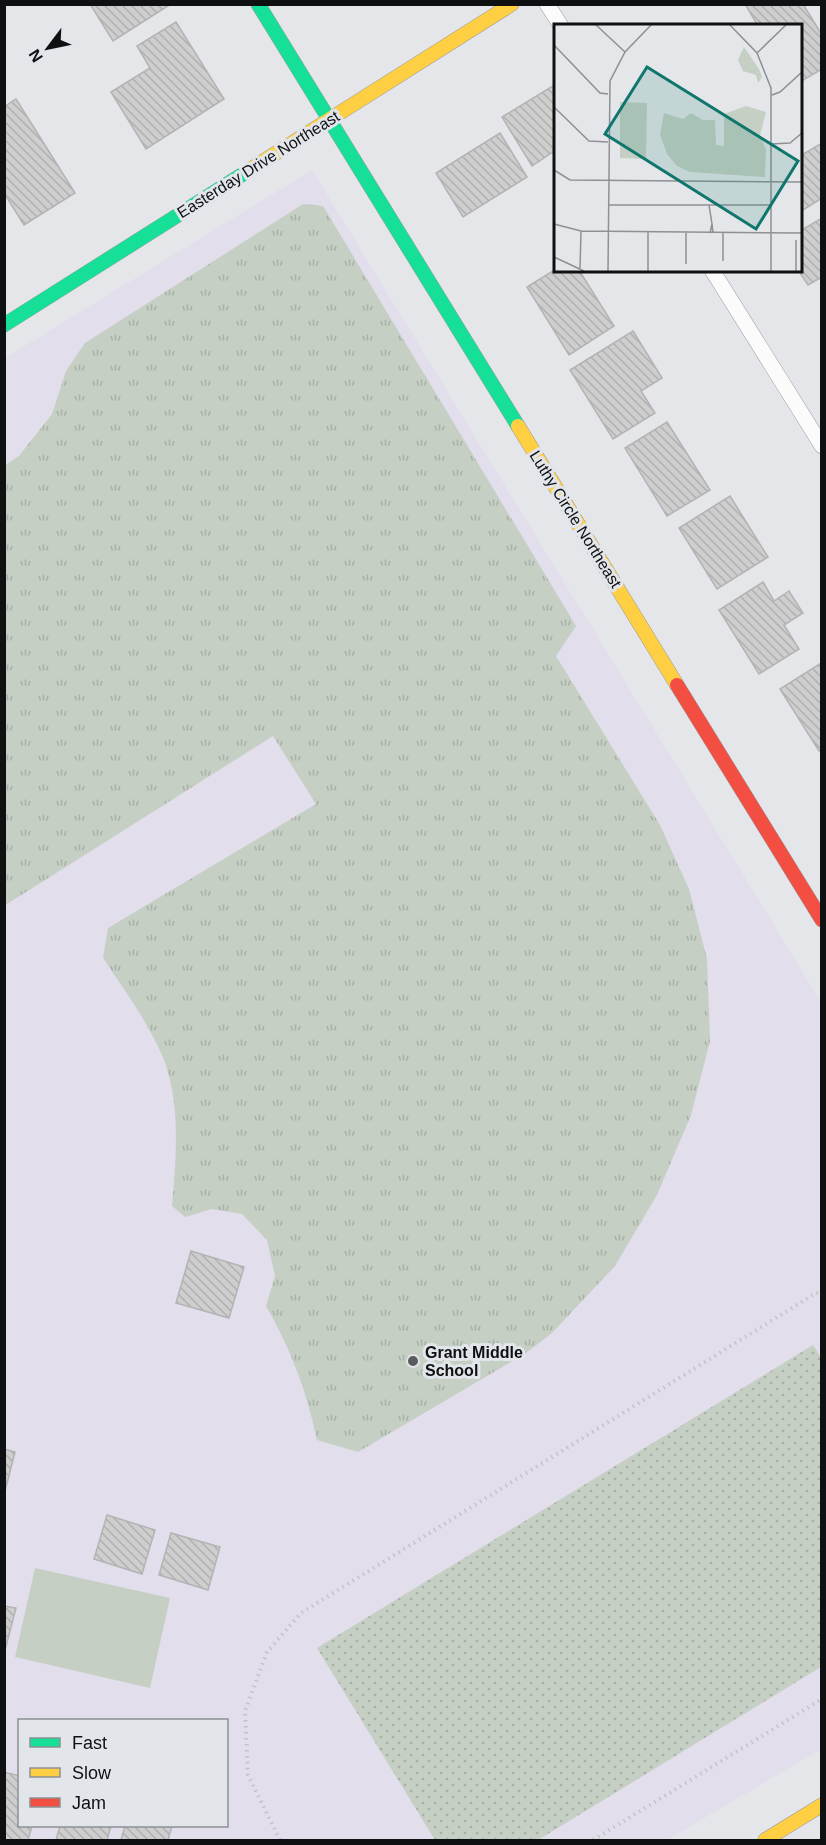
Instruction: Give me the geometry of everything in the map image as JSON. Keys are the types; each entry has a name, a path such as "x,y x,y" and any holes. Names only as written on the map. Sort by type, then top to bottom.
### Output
{"street":[{"name":"Luthy Circle Northeast","path":"258,4 822,920"},
{"name":"Easterday Drive Northeast","path":"4,324 512,4"},
{"path":"765,1840 822,1805"}],"lane":[{"path":"547,4 560,24"},
{"path":"713,272 822,446"}],"path":[{"path":"280,1840 248,1775 244,1711 267,1652 302,1613 816,1293 822,1293"},
{"path":"593,1840 822,1699"}],"shaded area":[{"name":"Grant Middle School","path":"312,170 821,1002 821,1749 667,1840 5,1840 5,358"}],"green space":[{"path":"303,204 323,206 576,626 556,656 660,825 689,889 707,959 710,1041 691,1115 657,1195 615,1266 552,1333 526,1353 358,1452 317,1440 297,1371 266,1306 275,1276 267,1240 242,1214 212,1209 185,1217 172,1206 176,1132 173,1095 164,1060 151,1033 103,958 108,928 316,804 273,736 4,906 5,465 19,456 52,414 66,371 85,343"},
{"path":"813,1345 822,1359 821,1667 538,1840 435,1840 317,1648"},
{"path":"35,1568 170,1598 150,1688 15,1657"}],"building":[{"path":"90,4 171,4 113,41"},
{"path":"745,4 803,4 822,35 822,69 802,81 802,24 757,24"},
{"path":"176,22 224,99 146,149 111,92 150,68 137,46"},
{"path":"554,85 554,154 553,152 532,166 502,117"},
{"path":"16,99 75,193 24,225 4,193 4,107"},
{"path":"500,133 527,177 463,217 436,173"},
{"path":"822,143 822,198 802,211 802,155"},
{"path":"822,218 822,277 808,285 799,272 802,272 802,230"},
{"path":"554,270 580,272 614,326 569,355 527,287"},
{"path":"633,331 662,378 641,391 655,413 613,439 570,370"},
{"path":"667,422 710,490 667,516 625,448"},
{"path":"730,496 768,557 717,589 679,528"},
{"path":"763,582 774,601 789,591 803,613 784,625 799,649 759,674 719,610"},
{"path":"821,663 822,749 819,751 780,689"},
{"path":"191,1251 244,1267 229,1318 176,1303"},
{"path":"4,1449 15,1452 4,1495"},
{"path":"107,1515 155,1530 142,1574 94,1559"},
{"path":"171,1533 220,1547 208,1590 159,1575"},
{"path":"4,1606 16,1608 4,1654"},
{"path":"4,1772 18,1776 18,1827 32,1827 28,1840 4,1840"},
{"path":"60,1827 111,1827 107,1840 56,1840"},
{"path":"125,1827 172,1827 168,1840 121,1840"}],"traffic: fast":[{"path":"258,4 518,426"},
{"path":"4,325 251,169"}],"traffic: slow":[{"path":"251,169 512,4"},
{"path":"518,426 677,685"},
{"path":"765,1840 822,1805"}],"traffic: jam":[{"path":"677,685 822,920"}],"place":[{"name":"Grant Middle School","path":"413,1361"}]}
